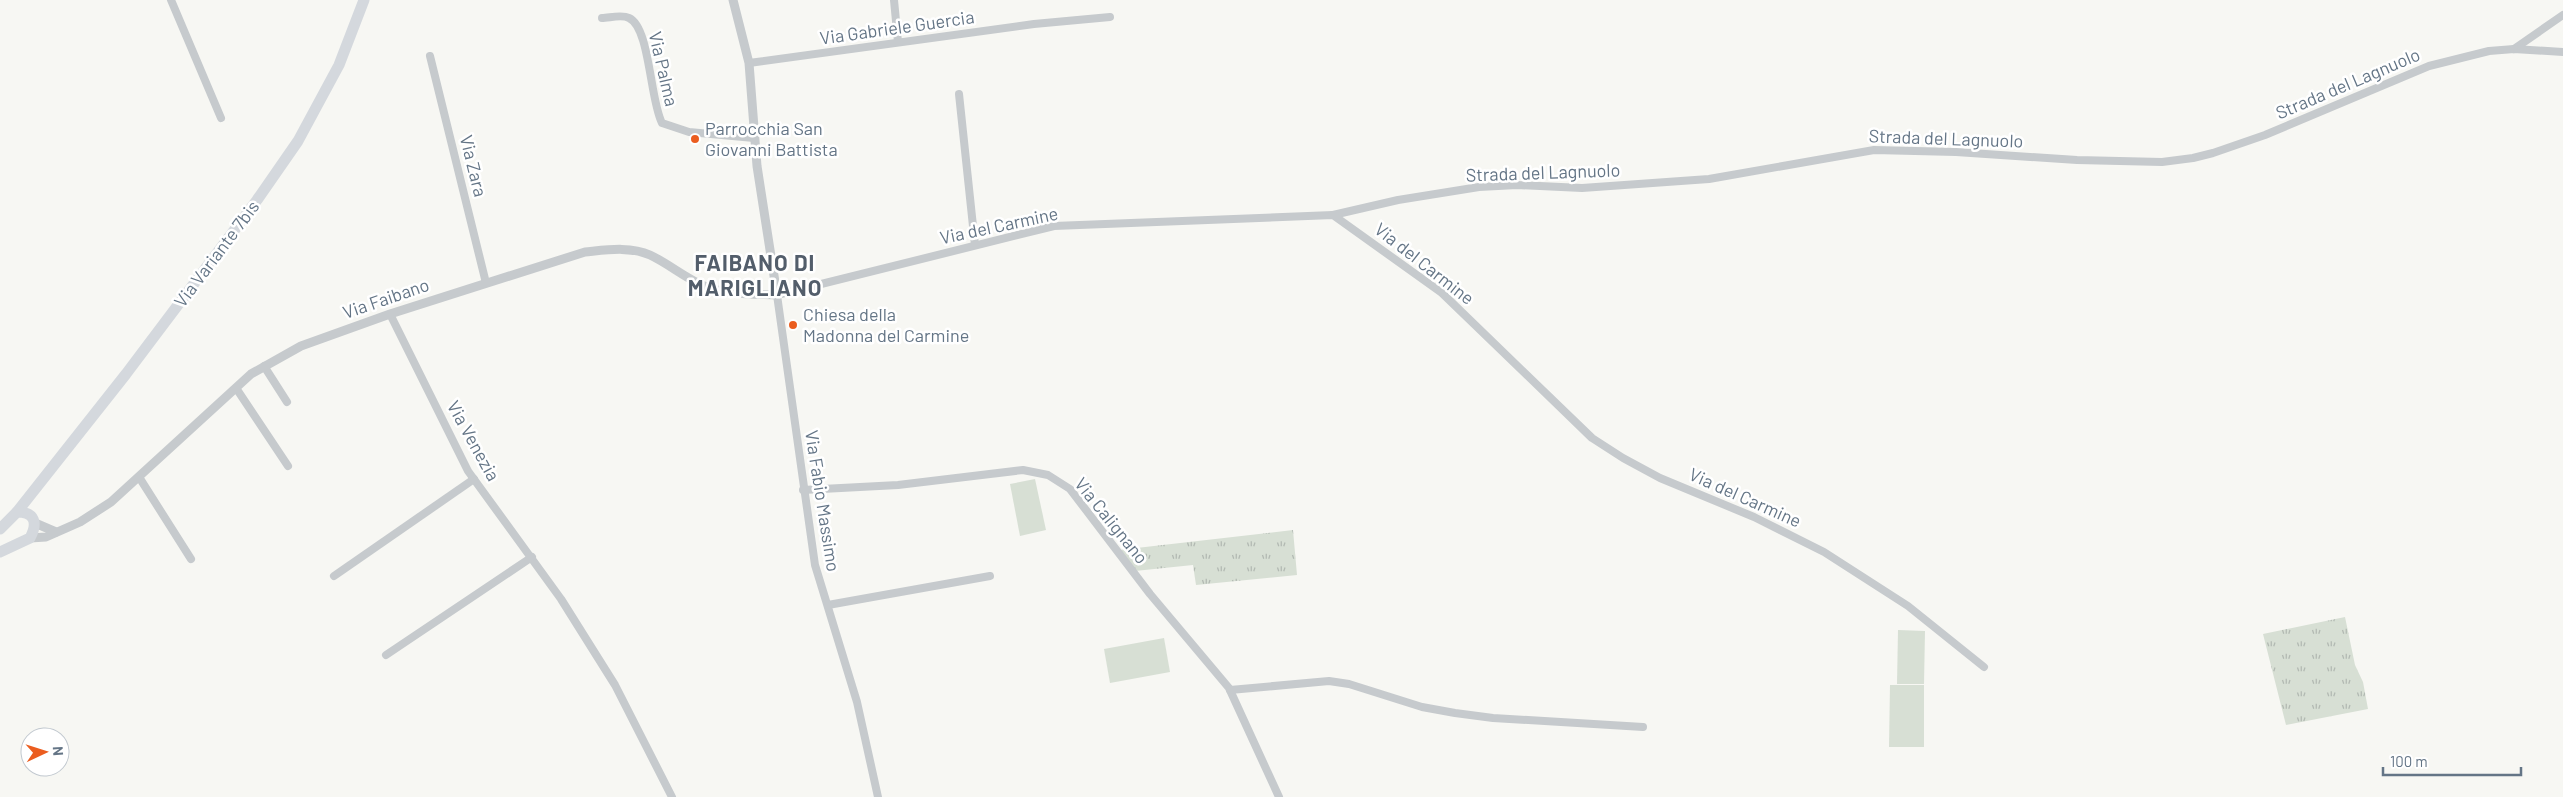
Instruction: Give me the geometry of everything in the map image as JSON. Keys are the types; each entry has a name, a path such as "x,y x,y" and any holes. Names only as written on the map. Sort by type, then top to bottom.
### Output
{"main road":[{"name":"Via Variante 7bis","path":"0,529 17,512 132,366 257,200 298,141 339,66 364,0"},
{"path":"0,552 30,538 36,487"},
{"path":"17,512 28,512 33,519"}],"street":[{"path":"171,0 221,118"},
{"path":"733,0 749,63 754,138 777,294"},
{"path":"894,0 898,42"},
{"path":"2514,49 2563,15"},
{"name":"Via Gabriele Guercia","path":"749,63 1034,24 1110,16"},
{"name":"Via Palma","path":"602,18 630,18 639,30 655,108 662,124 689,132 754,138"},
{"name":"Strada del Lagnuolo","path":"1333,215 1398,200 1479,187 1517,185 1582,188 1710,180 1874,150 2162,162 2193,158 2213,154 2265,135 2429,66 2476,54 2514,49 2563,52"},
{"name":"Via Zara","path":"430,56 486,283"},
{"path":"959,94 975,245"},
{"name":"Via del Carmine","path":"777,294 1054,226 1333,215 1442,293 1592,438 1660,478 1754,517 1824,552 1908,606 1984,667"},
{"name":"Via Faibano","path":"30,538 46,536 80,522 111,502 251,374 301,346 390,314 585,252 613,249 635,251 650,255 671,269 705,286 740,293 777,294"},
{"name":"Via Fabio Massimo","path":"777,294 815,565 857,702 878,797"},
{"name":"Via Venezia","path":"390,314 474,479 561,599 623,699 672,797"},
{"path":"264,366 287,402"},
{"path":"236,388 288,466"},
{"name":"Via Calignano","path":"803,490 889,486 1004,471 1032,470 1048,475 1070,489 1150,594 1230,690 1279,797"},
{"path":"139,477 191,559"},
{"path":"334,576 474,479"},
{"path":"33,519 56,532"},
{"path":"386,655 532,557"},
{"path":"828,605 990,576"},
{"path":"1230,690 1329,681 1349,684 1422,706 1455,713 1492,718 1643,727"}],"green space":[{"path":"1035,479 1046,530 1020,536 1010,484"},
{"path":"1293,530 1297,575 1196,585 1193,565 1135,571 1119,550"},
{"path":"2345,617 2355,665 2363,682 2368,709 2286,725 2263,634"},
{"path":"1898,630 1925,631 1924,684 1897,684"},
{"path":"1164,638 1170,672 1110,683 1104,649"},
{"path":"1890,685 1924,685 1924,747 1889,747"}],"place":[{"name":"Parrocchia San Giovanni Battista","path":"695,139"},
{"name":"Chiesa della Madonna del Carmine","path":"793,325"}],"district":[{"name":"FAIBANO DI MARIGLIANO","path":"755,276"}]}
